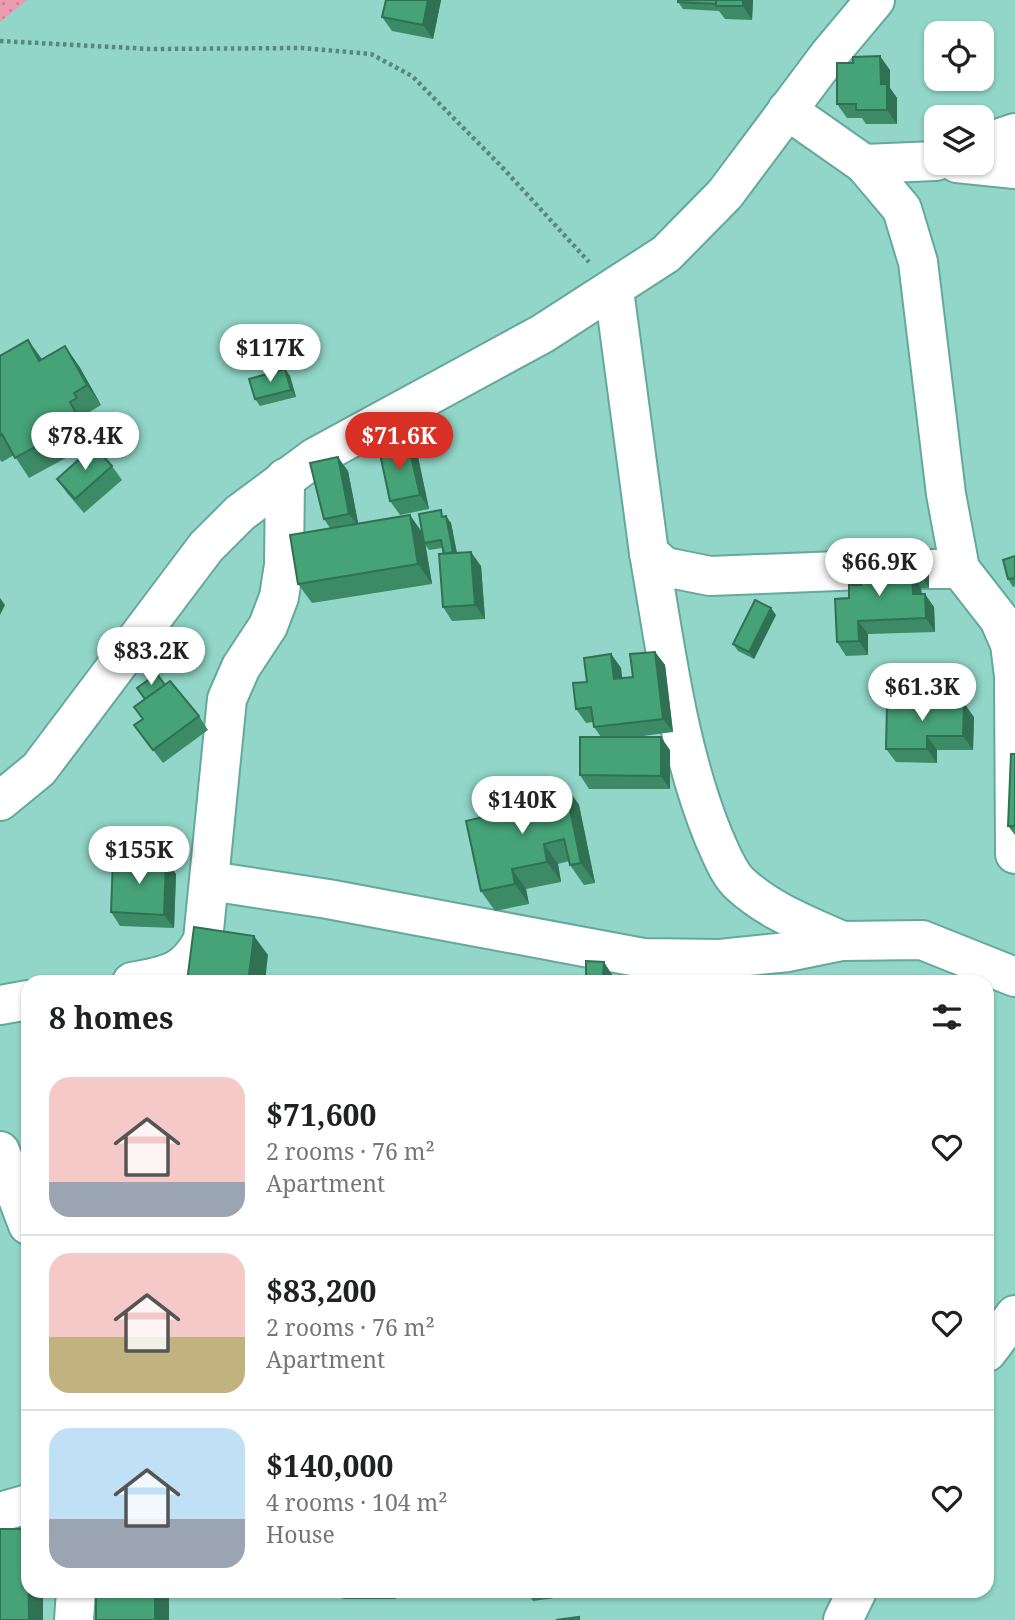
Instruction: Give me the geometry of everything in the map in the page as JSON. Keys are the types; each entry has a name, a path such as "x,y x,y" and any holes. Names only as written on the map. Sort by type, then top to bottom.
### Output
{"street":[{"path":"0,801 39,769 206,547 240,513 314,458 542,334 666,254 725,194 787,110 875,0"},
{"path":"787,110 864,164 902,209 918,262 946,494 960,569 999,619 1010,644 1014,676 1015,854"},
{"path":"994,140 1015,133"},
{"path":"864,164 924,162"},
{"path":"994,167 1015,169"},
{"path":"614,290 649,553 683,737 698,798 722,855 738,883 777,910 842,941"},
{"path":"166,975 193,959 203,940 227,699 241,667 268,626 278,597 284,565 285,478"},
{"path":"649,553 665,567 710,576 960,569"},
{"path":"210,881 342,901 643,958 720,959 788,952 842,941 922,940 1015,977"},
{"path":"0,1005 21,1001"},
{"path":"0,1151 21,1206"},
{"path":"994,1343 1015,1315"},
{"path":"0,1512 21,1506"},
{"path":"74,1620 76,1598"},
{"path":"843,1620 854,1598"}],"path":[{"path":"0,41 150,49 302,48 371,54 412,76 501,166 614,290"}],"shaded area":[{"path":"0,0 27,0 0,22"}],"building":[{"path":"386,0 428,0 423,25 382,17"},
{"path":"716,0 716,4 678,2"},
{"path":"716,0 743,0 743,6 716,6"},
{"path":"880,56 881,84 887,84 887,110 856,110 856,104 837,104 837,63 853,63 853,57"},
{"path":"28,340 39,361 65,346 87,385 74,393 77,398 70,402 81,422 15,458 2,434 0,436 0,356"},
{"path":"285,369 291,390 255,399 249,379"},
{"path":"408,443 420,495 390,501 379,449"},
{"path":"94,446 112,466 75,499 57,479"},
{"path":"338,457 349,514 324,519 310,463"},
{"path":"441,510 442,517 446,516 453,552 444,554 441,540 424,543 419,514"},
{"path":"410,515 418,564 298,584 290,535"},
{"path":"471,552 475,605 443,607 439,554"},
{"path":"1015,556 1015,578 1008,579 1003,560"},
{"path":"920,563 920,574 912,574 913,594 925,594 926,618 858,621 859,641 837,642 835,599 849,598 849,585 861,585 861,576 850,576 850,565"},
{"path":"755,600 771,608 749,652 733,644"},
{"path":"655,652 663,719 594,727 591,707 576,709 573,683 587,682 584,658 611,654 614,679 633,677 630,654"},
{"path":"157,674 165,685 145,699 137,688"},
{"path":"170,681 199,716 153,750 134,725 143,719 134,707"},
{"path":"887,702 964,703 963,736 927,736 927,749 886,749"},
{"path":"580,737 661,737 661,776 580,775"},
{"path":"1011,754 1015,754 1015,826 1008,826"},
{"path":"565,785 581,863 570,865 564,839 544,844 547,862 512,869 515,884 481,891 466,821 519,809 516,795"},
{"path":"113,858 166,860 164,915 111,912"},
{"path":"194,927 254,936 249,975 188,975"},
{"path":"586,961 604,962 603,975 586,975"},
{"path":"0,1529 21,1529 21,1598 29,1598 29,1620 0,1620"},
{"path":"96,1598 155,1598 155,1620 96,1620"},
{"path":"579,1617 579,1620 556,1620"}]}
